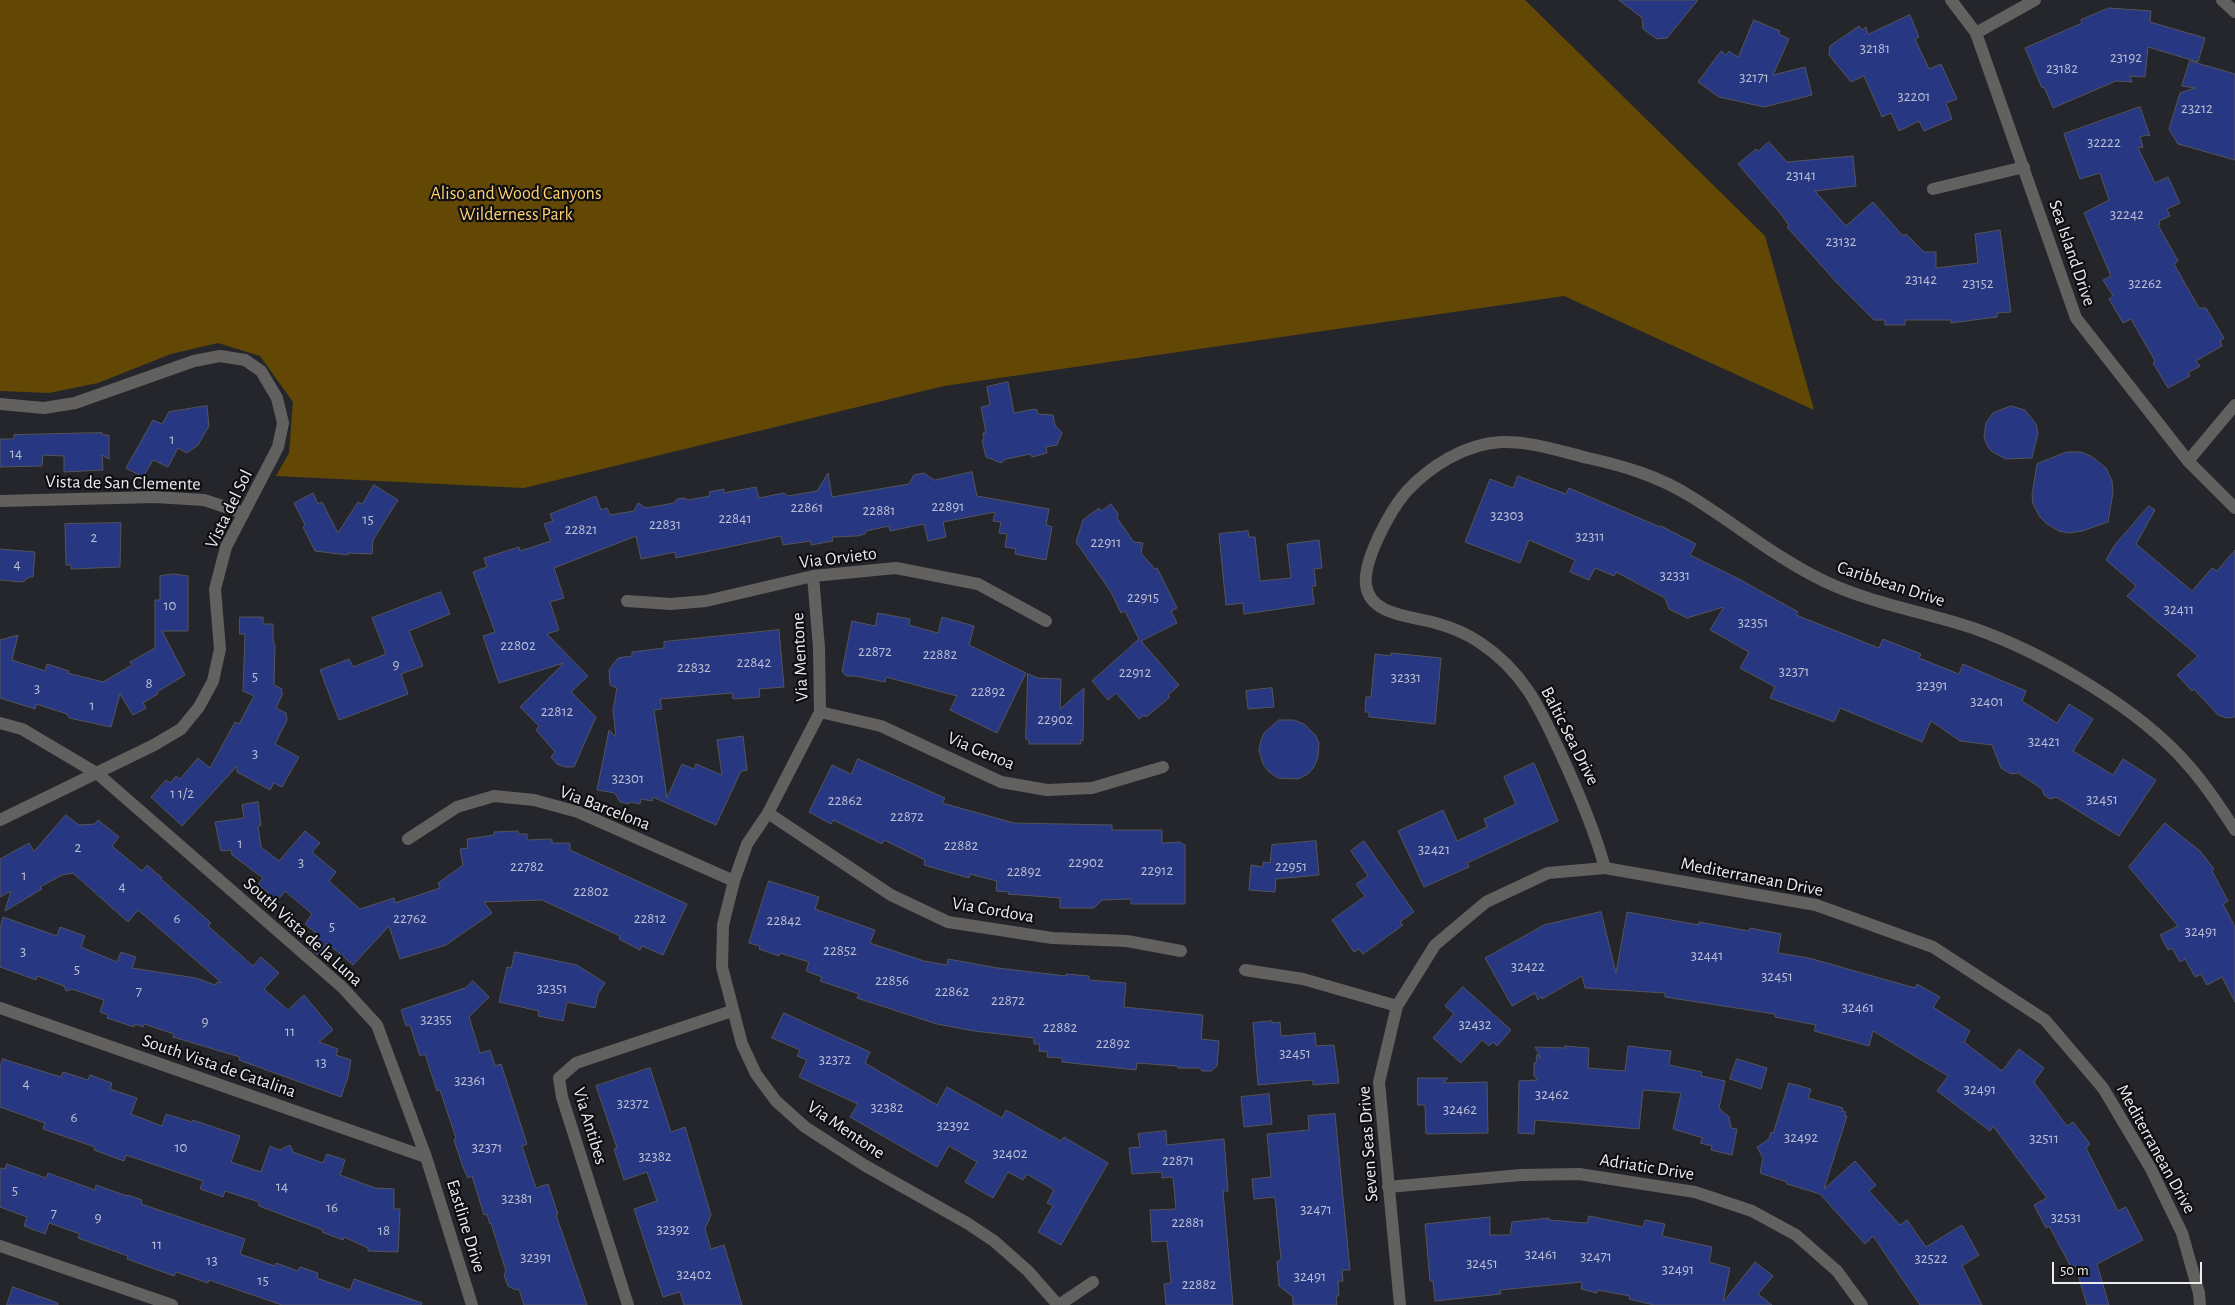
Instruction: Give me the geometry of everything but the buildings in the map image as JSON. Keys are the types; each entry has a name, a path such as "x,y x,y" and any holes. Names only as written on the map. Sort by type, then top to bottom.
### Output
{"street":[{"name":"Sea Island Drive","path":"1950,0 1976,33 2076,318 2188,461 2235,508"},
{"path":"1976,33 2035,0"},
{"path":"2222,0 2235,12"},
{"path":"1933,189 2024,167"},
{"name":"Vista del Sol","path":"0,404 44,408 75,403 194,361 220,356 245,360 261,371 277,398 283,422 278,447 226,548 215,589 220,649 213,681 199,707 181,729 98,774 0,820"},
{"path":"2188,461 2235,406"},
{"name":"Caribbean Drive","path":"1464,452 1488,444 1516,443 1563,451 1638,471 1691,496 1774,553 1826,582 1853,593 1969,627 2019,647 2108,697 2156,733 2188,764 2210,792 2235,830"},
{"name":"Baltic Sea Drive","path":"1464,452 1440,463 1427,473 1407,492 1395,507 1381,534 1369,564 1366,585 1369,594 1374,602 1387,611 1439,624 1477,641 1497,656 1520,679 1540,707 1581,796 1605,868"},
{"name":"Vista de San Clemente","path":"0,501 155,497 204,500 244,513"},
{"name":"Via Orvieto","path":"627,601 671,604 706,601 813,576 896,568 978,584 1046,621"},
{"name":"Via Mentone","path":"813,576 820,712 768,813 747,844 734,881 722,925 722,967 742,1044 756,1074 776,1101 805,1127 994,1241 1028,1270 1058,1305"},
{"name":"Via Genoa","path":"820,712 882,726 1001,782 1047,790 1092,788 1162,767"},
{"name":"South Vista de la Luna","path":"0,723 22,730 98,774 342,987 377,1026 426,1157"},
{"name":"Via Barcelona","path":"408,839 457,808 484,799 494,796 534,800 578,812 734,881"},
{"name":"Via Cordova","path":"768,813 891,895 948,922 1052,938 1127,941 1181,951"},
{"name":"Seven Seas Drive","path":"1400,1305 1379,1082 1397,1006 1435,945 1486,902 1548,873 1605,868"},
{"name":"Mediterranean Drive","path":"1605,868 1816,904 1933,947 2045,1020 2103,1088 2151,1169 2182,1233 2199,1294 2200,1305"},
{"path":"1245,970 1303,979 1397,1006"},
{"name":"South Vista de Catalina","path":"0,1008 426,1157"},
{"name":"Via Antibes","path":"628,1305 565,1106 559,1078 576,1063 732,1011"},
{"name":"Eastline Drive","path":"426,1157 472,1305"},
{"name":"Adriatic Drive","path":"1388,1186 1521,1175 1579,1174 1695,1192 1752,1211 1796,1236 1838,1270 1862,1305"},
{"path":"0,1246 172,1305"},
{"path":"1058,1305 1093,1282"}],"green space":[{"name":"Aliso and Wood Canyons Wilderness Park","path":"0,0 1525,0 1765,236 1814,410 1564,296 944,386 524,488 276,476 289,453 293,402 260,356 218,343 171,354 98,383 49,393 0,391"}]}
